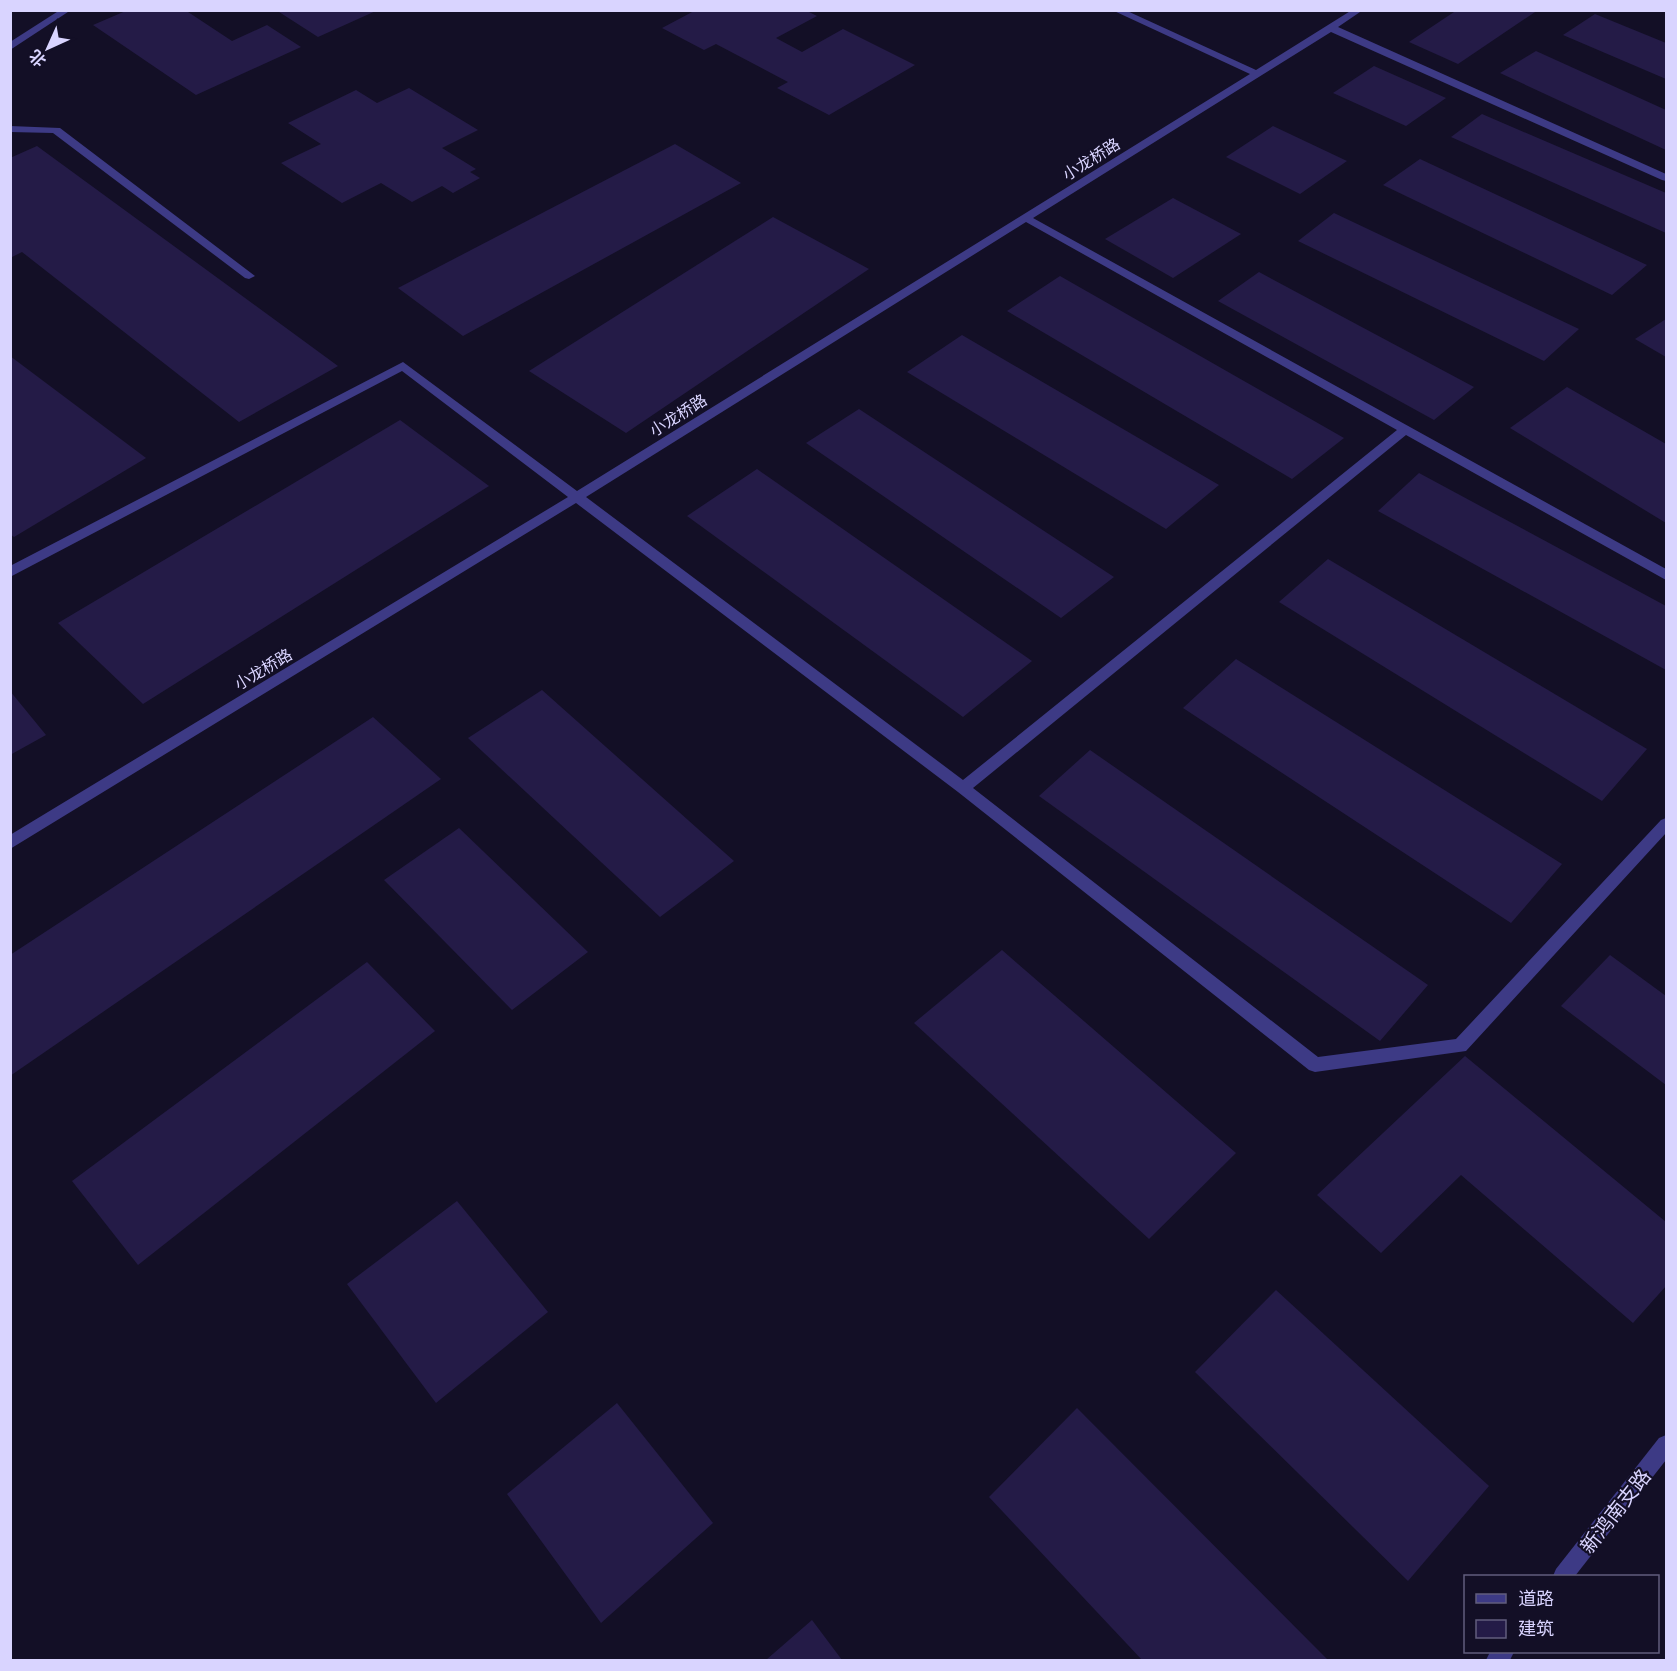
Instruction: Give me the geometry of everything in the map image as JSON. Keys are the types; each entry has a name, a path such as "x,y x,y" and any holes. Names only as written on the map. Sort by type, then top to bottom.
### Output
{"street":[{"path":"10,47 67,10"},
{"path":"1116,10 1258,74"},
{"name":"小龙桥路","path":"10,843 576,497 1359,10"},
{"path":"1331,28 1666,178"},
{"path":"10,129 56,130 249,276"},
{"path":"1026,218 1666,575"},
{"path":"10,572 403,366 963,788 1315,1065 1460,1046 1666,824"},
{"path":"963,788 1405,430"},
{"name":"新鸿南支路","path":"1564,1575 1666,1445"}],"building":[{"path":"128,10 185,10 232,41 267,25 301,47 196,95 93,25"},
{"path":"276,10 378,10 318,37"},
{"path":"696,10 805,10 817,16 776,38 802,52 843,29 915,65 829,115 777,88 788,82 716,44 704,50 662,28"},
{"path":"1457,10 1538,10 1458,64 1409,42"},
{"path":"1595,14 1666,43 1666,79 1563,35"},
{"path":"1536,51 1666,110 1666,150 1500,73"},
{"path":"1374,66 1446,98 1406,126 1333,93"},
{"path":"409,88 478,130 442,148 476,169 470,172 480,178 453,193 442,186 412,202 381,183 342,203 281,163 321,144 288,123 356,90 377,103"},
{"path":"1482,114 1666,193 1666,233 1451,137"},
{"path":"1273,126 1347,161 1300,194 1226,157"},
{"path":"675,144 741,183 463,336 398,288"},
{"path":"37,146 338,366 239,422 22,252 10,258 10,158"},
{"path":"1420,159 1647,265 1612,295 1383,185"},
{"path":"1173,198 1241,234 1173,278 1105,239"},
{"path":"1334,213 1579,329 1544,361 1298,241"},
{"path":"773,217 869,269 626,433 529,371"},
{"path":"1259,272 1474,387 1434,420 1218,301"},
{"path":"1060,276 1344,438 1292,479 1007,311"},
{"path":"1666,319 1666,357 1635,339"},
{"path":"962,335 1219,485 1166,529 907,372"},
{"path":"10,356 146,458 14,537 10,534"},
{"path":"1567,387 1666,444 1666,523 1510,428"},
{"path":"859,409 1114,577 1061,618 806,443"},
{"path":"400,420 489,486 143,704 58,623"},
{"path":"757,469 1032,661 963,717 687,516"},
{"path":"1419,473 1666,606 1666,670 1378,511"},
{"path":"1328,559 1647,749 1602,801 1279,602"},
{"path":"1236,659 1562,864 1511,923 1183,708"},
{"path":"542,690 734,861 660,917 468,738"},
{"path":"10,691 46,735 10,755"},
{"path":"373,717 441,779 10,1076 10,955"},
{"path":"1090,750 1428,985 1380,1041 1039,796"},
{"path":"459,828 588,952 512,1010 384,880"},
{"path":"1002,950 1236,1153 1149,1239 914,1023"},
{"path":"1610,955 1666,996 1666,1085 1561,1006"},
{"path":"367,962 435,1031 138,1265 72,1181"},
{"path":"1465,1056 1666,1222 1666,1286 1633,1323 1461,1175 1381,1253 1317,1195"},
{"path":"457,1201 548,1312 436,1403 347,1284"},
{"path":"1276,1290 1489,1486 1408,1581 1195,1372"},
{"path":"617,1403 713,1523 601,1623 507,1494"},
{"path":"1077,1408 1328,1660 1142,1660 989,1497"},
{"path":"812,1620 842,1660 766,1660"}]}
